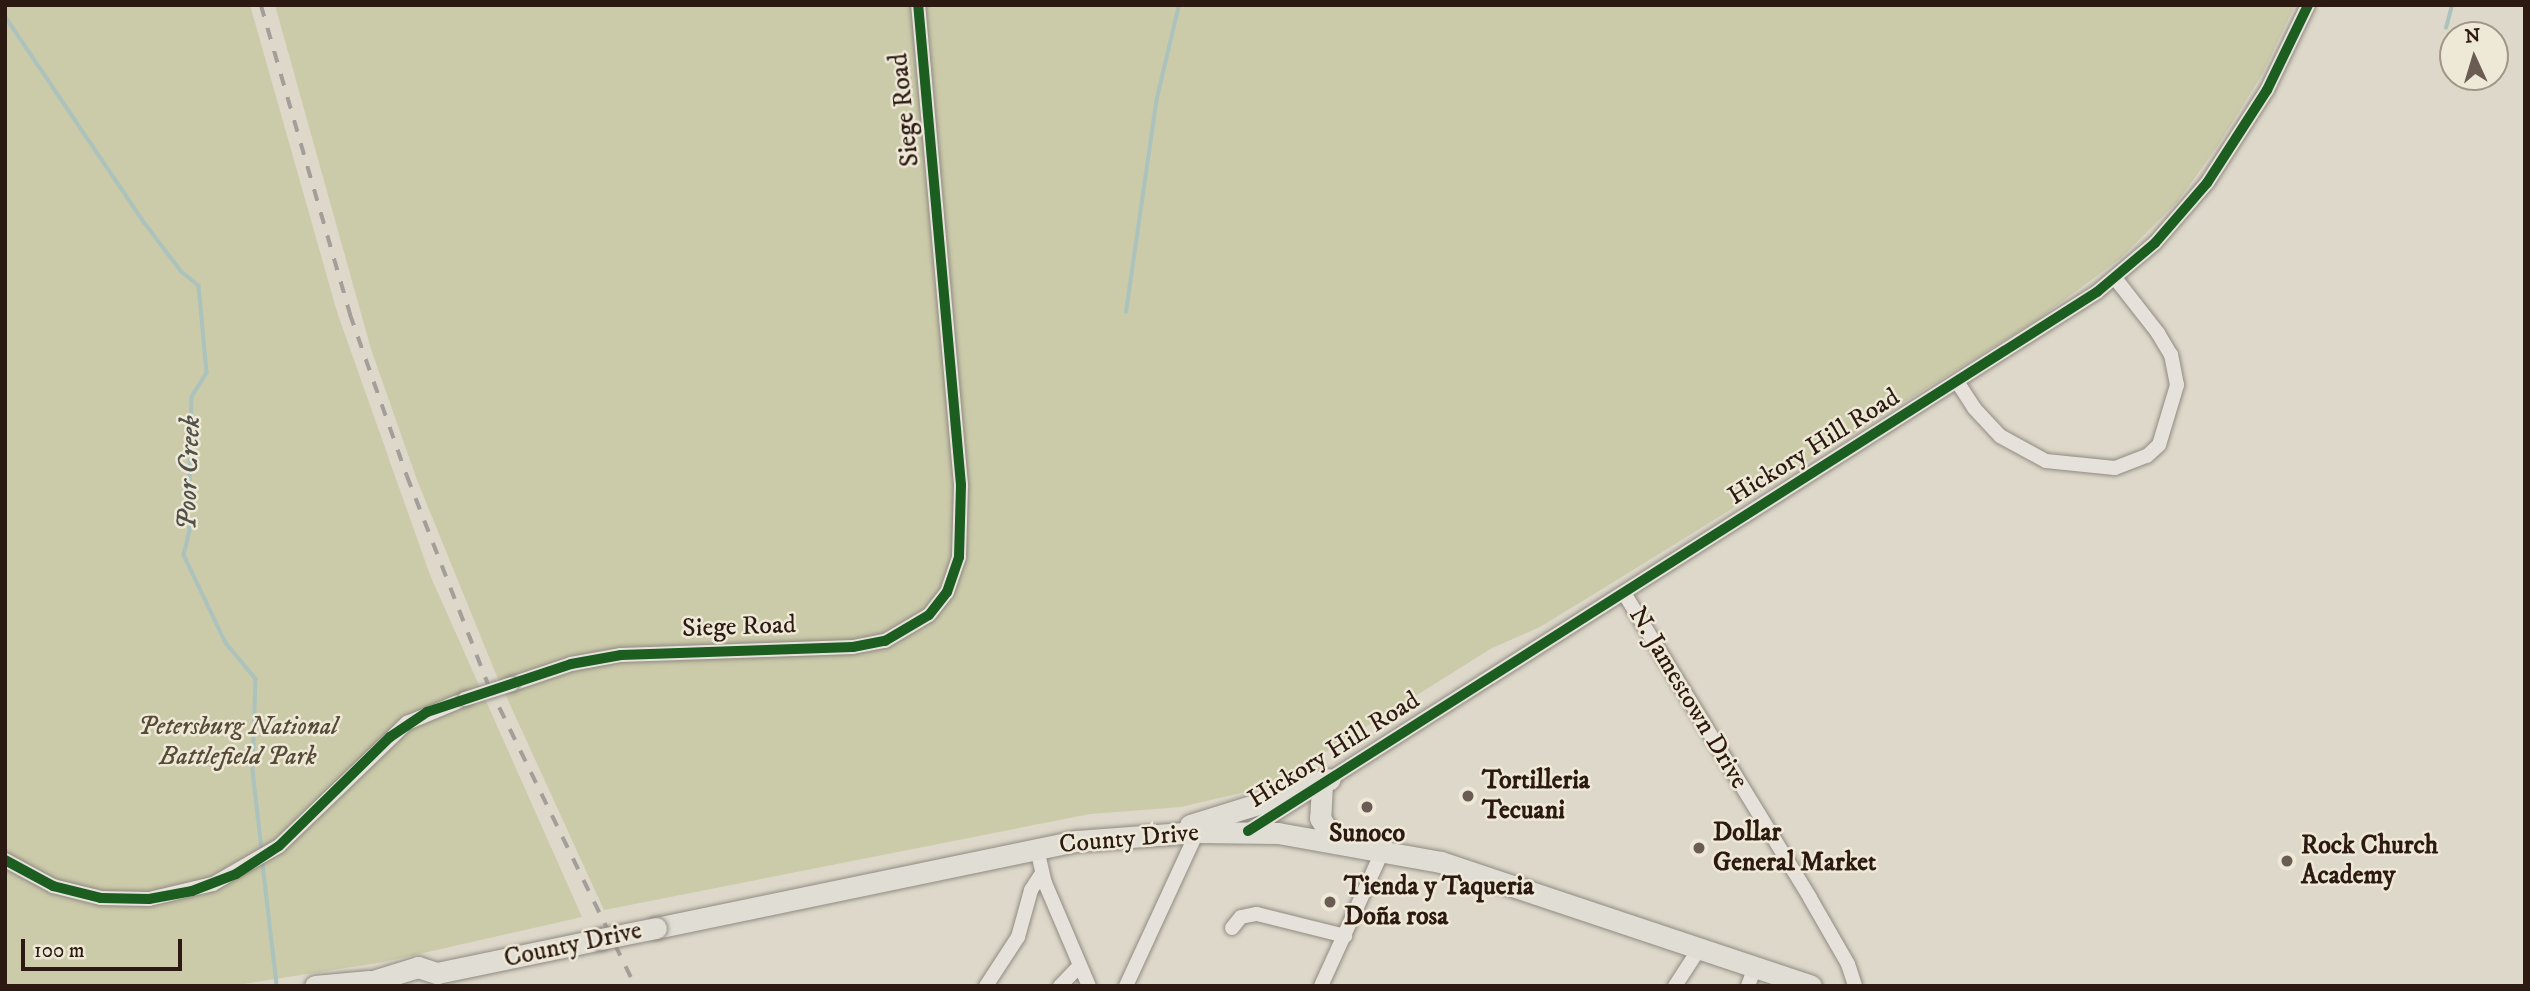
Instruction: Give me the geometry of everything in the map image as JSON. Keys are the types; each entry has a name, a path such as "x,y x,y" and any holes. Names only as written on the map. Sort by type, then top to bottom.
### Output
{"highway":[{"path":"1164,833 1271,800 1303,784 1326,782 1320,818 1334,840"},
{"name":"County Drive","path":"315,986 363,984 418,967 429,979 563,947 1093,838 1248,831 1384,848 1485,875 1699,949 1752,976 1811,986"}],"street":[{"name":"Siege Road","path":"5,860 53,886 101,898 149,899 213,884 279,846 408,723 465,699 571,664 621,654 853,647 885,641 929,615 947,592 960,557 961,485 918,5"},
{"name":"Hickory Hill Road","path":"1248,831 1958,383 2116,278 2177,220 2235,144 2308,5"},
{"path":"1958,383 1973,408 2000,436 2046,461 2115,468 2147,456 2159,445 2177,385 2171,355 2158,333 2116,278"},
{"name":"N. Jamestown Drive","path":"1624,593 1810,898 1848,964 1855,986"},
{"path":"1126,986 1197,832"},
{"path":"1321,986 1384,848"},
{"path":"1037,849 1042,873 1089,986"},
{"path":"986,986 1018,937 1031,890 1042,873"},
{"path":"1232,928 1241,917 1256,915 1345,936"},
{"path":"1675,986 1699,949"},
{"path":"1060,986 1079,966"}],"green space":[{"name":"Petersburg National Battlefield Park","path":"5,5 250,5 337,312 430,575 582,917 384,962 230,986 5,986"},
{"path":"275,5 2295,5 2263,73 2219,144 2178,201 2121,258 2037,320 1540,627 1492,648 1299,769 1245,792 1181,807 1090,814 604,910 496,674 417,480 371,349"}],"waterway":[{"path":"1126,312 1157,98 1179,5"},
{"path":"2448,21 2452,5"},
{"name":"Poor Creek","path":"5,16 144,222 181,271 199,286 207,373 192,397 190,481 185,491 190,531 184,555 226,643 256,679 253,771 262,850"},
{"name":"Poor Creek","path":"263,864 277,985"}],"railway":[{"path":"261,5 350,314 407,476 489,686 635,986"}],"cycle path":[{"path":"5,860 53,886 101,898 149,899 192,891 236,874 279,846 390,737 427,712 571,664 621,655 853,647 885,641 929,615 947,592 959,557 961,485 918,5"},
{"path":"1248,831 2097,292 2155,243 2207,183 2267,90 2308,5"}],"place":[{"name":"Tortilleria Tecuani","path":"1468,796"},
{"name":"Sunoco","path":"1367,807"},
{"name":"Dollar General Market","path":"1699,848"},
{"name":"Rock Church Academy","path":"2287,861"},
{"name":"Tienda y Taqueria Doña rosa","path":"1330,902"}]}
